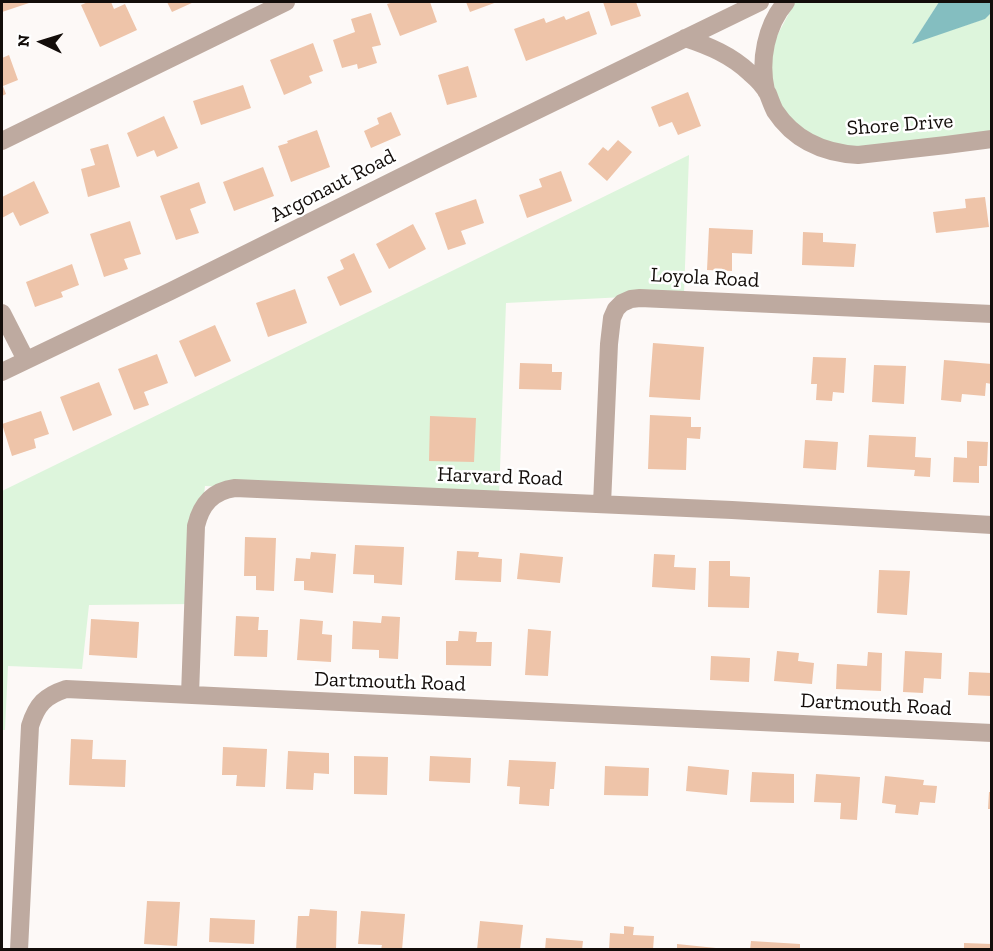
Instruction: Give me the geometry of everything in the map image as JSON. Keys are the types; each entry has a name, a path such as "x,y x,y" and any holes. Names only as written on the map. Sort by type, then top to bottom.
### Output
{"street":[{"path":"2,141 286,2"},
{"path":"685,38 760,2"},
{"name":"Shore Drive","path":"786,2 772,24 766,44 763,68 766,91 782,120 808,142 845,154 869,154 992,139"},
{"name":"Shore Drive","path":"685,38 730,57 750,73 766,91"},
{"name":"Argonaut Road","path":"2,372 685,38"},
{"name":"Loyola Road","path":"602,504 612,318 622,303 640,298 992,314"},
{"path":"2,313 26,360"},
{"name":"Harvard Road","path":"190,695 196,526 199,514 206,502 229,489 602,504 992,525"},
{"name":"Dartmouth Road","path":"20,950 30,726 34,713 42,702 53,693 66,689 992,733"}],"green space":[{"path":"795,2 939,2 913,43 984,19 991,13 991,131 834,153 788,124 770,86 771,47"},
{"path":"689,155 684,294 506,303 499,496 205,486 192,604 89,605 82,669 8,666 5,730 2,730 2,491"}],"water":[{"path":"939,2 991,2 991,13 985,19 912,44"}],"building":[{"path":"2,2 32,2 2,12"},
{"path":"88,2 111,2 114,9 125,4 137,30 100,47 81,5"},
{"path":"167,2 194,2 172,12"},
{"path":"430,2 437,22 400,36 387,4"},
{"path":"466,2 497,2 470,12"},
{"path":"603,2 636,2 641,16 611,26"},
{"path":"589,11 597,34 526,61 514,29 544,18 546,23 564,16 566,20"},
{"path":"371,13 381,45 372,47 377,63 358,69 357,64 342,68 333,40 355,32 351,19"},
{"path":"313,43 323,71 309,76 312,83 284,95 270,60"},
{"path":"9,55 18,80 3,86 6,94 2,96 2,58"},
{"path":"468,66 477,97 447,105 438,75"},
{"path":"243,85 251,108 201,125 193,101"},
{"path":"688,92 701,126 678,135 672,122 659,127 651,107"},
{"path":"391,112 401,135 371,148 364,131 379,124 377,118"},
{"path":"164,116 178,148 157,157 154,150 137,157 127,133"},
{"path":"317,130 330,167 291,182 278,146"},
{"path":"618,140 632,152 607,181 588,164 603,147 608,151"},
{"path":"108,144 120,187 88,197 81,169 95,165 90,149"},
{"path":"263,167 274,196 234,211 223,182"},
{"path":"561,171 572,201 527,218 519,195 542,187 539,179"},
{"path":"34,181 49,213 20,226 13,212 2,218 2,197"},
{"path":"199,182 206,203 190,209 199,233 176,240 160,196"},
{"path":"985,197 989,227 936,233 933,212 966,208 965,199"},
{"path":"476,199 484,223 461,231 466,244 448,250 435,213"},
{"path":"130,221 141,254 124,259 128,269 104,277 90,234"},
{"path":"413,224 426,249 389,269 376,244"},
{"path":"709,228 753,230 752,254 732,253 732,271 707,270"},
{"path":"803,232 823,233 823,242 856,244 854,267 802,265"},
{"path":"354,253 372,292 340,306 327,277 344,269 340,260"},
{"path":"72,264 79,285 61,292 63,297 35,307 26,282"},
{"path":"295,289 307,323 268,337 256,303"},
{"path":"215,325 231,361 195,377 179,341"},
{"path":"653,343 704,347 700,400 649,397"},
{"path":"157,354 168,383 144,392 149,405 134,410 118,369"},
{"path":"813,357 846,358 844,393 833,392 832,401 816,400 817,384 811,384"},
{"path":"944,360 992,364 992,384 986,383 985,396 962,394 961,402 941,400"},
{"path":"520,363 552,364 552,372 562,372 561,390 519,389"},
{"path":"874,365 906,366 904,404 872,402"},
{"path":"99,382 112,415 73,431 60,397"},
{"path":"41,411 49,434 34,439 36,448 12,456 2,424"},
{"path":"650,415 691,417 691,427 701,427 700,439 687,438 686,470 648,469"},
{"path":"430,416 476,418 474,462 429,461"},
{"path":"869,435 916,437 915,457 931,458 930,477 914,476 915,470 867,467"},
{"path":"805,440 838,442 836,470 803,468"},
{"path":"967,441 988,442 987,466 979,466 979,483 953,482 954,457 967,458"},
{"path":"245,537 276,538 274,591 256,590 256,576 244,576"},
{"path":"355,545 404,547 402,585 374,583 374,575 353,574"},
{"path":"457,551 479,552 478,557 502,559 501,582 455,580"},
{"path":"311,552 336,554 333,593 304,590 304,581 294,581 296,558 310,559"},
{"path":"520,553 563,557 560,583 517,579"},
{"path":"654,554 675,555 674,567 696,568 695,590 652,587"},
{"path":"709,561 730,561 730,576 750,577 749,608 708,607"},
{"path":"879,570 910,571 907,615 877,613"},
{"path":"236,616 259,617 258,630 268,630 267,657 234,656"},
{"path":"382,616 400,617 398,659 379,658 379,650 352,649 353,621 381,623"},
{"path":"91,619 139,622 137,658 89,655"},
{"path":"300,619 323,621 322,634 332,635 331,662 297,660"},
{"path":"528,629 551,631 548,676 525,675"},
{"path":"459,631 477,632 476,642 492,642 491,666 446,665 446,641 458,641"},
{"path":"777,651 799,653 798,661 814,663 812,684 774,681"},
{"path":"905,651 942,653 941,679 924,678 923,693 903,692"},
{"path":"868,652 882,653 881,691 836,689 837,664 867,666"},
{"path":"711,656 750,658 749,682 710,680"},
{"path":"969,672 992,673 992,696 968,695"},
{"path":"71,739 93,740 92,759 126,760 125,787 69,785"},
{"path":"223,747 267,749 265,787 236,786 237,775 222,775"},
{"path":"288,751 329,753 329,774 314,773 313,790 286,789"},
{"path":"354,756 388,757 387,795 354,794"},
{"path":"430,756 471,758 470,783 429,781"},
{"path":"509,760 556,762 554,789 550,789 549,806 519,804 520,787 507,786"},
{"path":"605,766 649,768 648,796 604,795"},
{"path":"688,766 729,770 727,795 686,791"},
{"path":"752,772 794,774 794,803 750,802"},
{"path":"816,774 860,777 857,820 840,819 841,803 814,802"},
{"path":"885,776 924,780 923,785 937,786 935,803 920,802 918,815 895,813 896,805 882,803"},
{"path":"989,792 992,792 992,809 988,809"},
{"path":"147,901 180,902 177,946 144,944"},
{"path":"310,909 337,911 336,950 296,950 298,916 309,916"},
{"path":"361,911 405,914 402,950 381,950 382,945 358,944"},
{"path":"210,918 255,920 254,944 209,942"},
{"path":"480,921 523,925 520,950 477,950"},
{"path":"624,926 634,927 633,935 654,936 653,950 609,950 610,933 624,934"},
{"path":"546,938 583,941 582,950 545,950"},
{"path":"751,941 800,944 800,950 750,950"},
{"path":"964,943 992,944 992,950 964,950"},
{"path":"677,944 716,948 716,950 677,950"}]}
